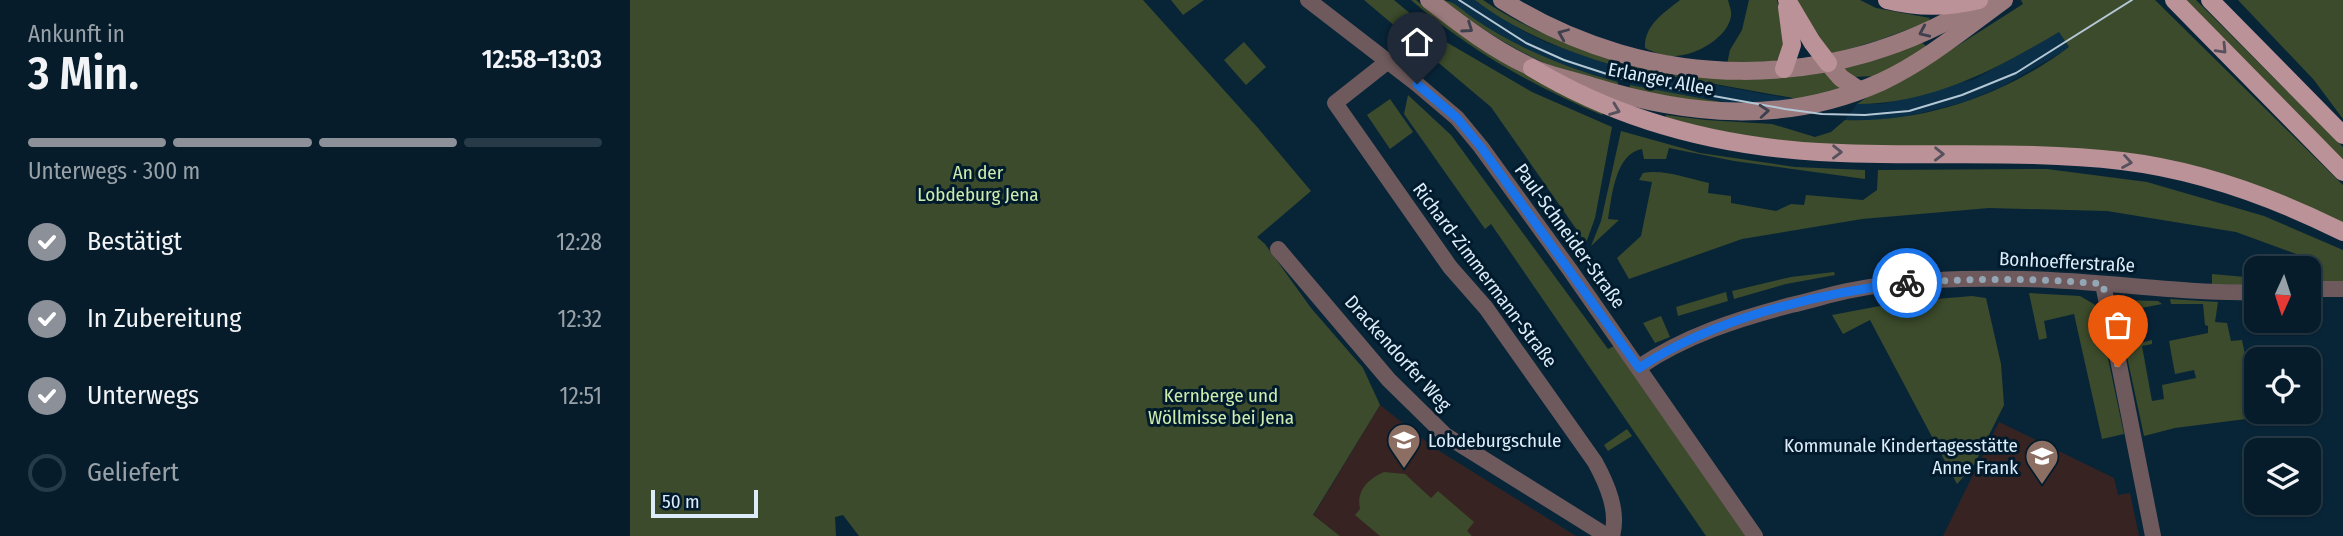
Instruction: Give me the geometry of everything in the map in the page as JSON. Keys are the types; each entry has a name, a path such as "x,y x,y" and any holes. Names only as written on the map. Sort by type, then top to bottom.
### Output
{"main road":[{"name":"Erlanger Allee","path":"1429,0 1477,35 1532,68 1647,101 1719,112 1785,109 1822,102 1859,90 1903,71 2004,0"},
{"name":"Erlanger Allee","path":"1502,0 1527,16 1572,38 1635,58 1714,71 1784,69 1828,63 1870,52 1908,39 1955,17 1981,0"},
{"path":"1784,69 1792,46 1786,0"},
{"path":"1786,0 1828,63 1842,78 1859,90"},
{"path":"1887,0 1928,7 1981,0"},
{"path":"2174,0 2343,172"},
{"path":"2210,0 2343,135"},
{"path":"2225,0 2240,31"},
{"path":"1532,68 1612,110 1720,140 1822,152 2003,154 2125,161 2221,183 2293,208 2343,232"}],"street":[{"name":"Paul-Schneider-Straße","path":"1308,0 1457,118 1481,147 1639,368 1755,536"},
{"name":"Richard-Zimmermann-Straße","path":"1387,62 1335,103 1450,267 1486,308 1595,462 1605,480 1613,508 1612,536"},
{"name":"Drackendorfer Weg","path":"1278,248 1389,380 1446,435 1607,536"},
{"name":"Bonhoefferstraße","path":"1639,368 1686,340 1728,324 1849,290 1905,283 2022,279 2244,292"},
{"path":"2103,284 2153,536"},
{"path":"2321,289 2343,289"}],"shaded area":[{"path":"1449,0 1475,0 1547,43 1619,67 1618,82 1557,64 1525,50 1472,18"},
{"path":"2059,32 2069,48 2001,87 1965,102 1905,117 1871,121 1845,120 1857,104 1882,104 1975,79"},
{"path":"1632,69 1799,100 1752,107 1630,85"},
{"name":"Lobdeburgschule","path":"1380,405 1433,447 1576,536 1340,536 1313,516"},
{"name":"Kommunale Kindertagesstätte Anne Frank","path":"1999,422 2114,478 2118,495 2130,493 2139,536 1943,536"}],"green space":[{"path":"630,0 1143,0 1311,191 1257,237 1265,244 1311,308 1363,368 1380,405 1313,515 1340,536 859,536 843,515 835,517 836,536 630,536"},
{"path":"1171,0 1204,0 1183,15"},
{"path":"1364,0 1394,0 1441,39 1532,92 1612,127 1595,218 1586,243 1491,107"},
{"path":"1411,0 1416,0 1459,34 1505,63 1603,112 1602,115 1551,92 1502,65 1455,35"},
{"path":"1441,0 1454,4 1490,29 1525,48 1561,64 1618,82 1618,89 1559,69 1527,54 1489,33"},
{"path":"1475,0 1483,0 1515,20 1549,36 1619,62 1619,67 1581,55 1526,32"},
{"path":"1680,0 1728,0 1731,14 1729,24 1718,38 1684,55 1668,56 1645,48 1651,26"},
{"path":"1749,0 1777,0 1787,38 1779,59 1727,64 1730,50 1742,30"},
{"path":"1796,0 1860,0 1876,8 1930,18 1928,22 1879,40 1829,55"},
{"path":"2021,0 2155,0 2343,185 2343,226 2190,169 1769,141 1665,119 1666,115 1772,124 1815,137 1831,132 1845,120 1904,117 1963,103 2018,79 2069,47 2059,32 1987,71 1938,91 1912,98 1857,104 1907,78 2023,4"},
{"path":"2186,0 2196,0 2343,147 2343,160"},
{"path":"2238,0 2343,0 2343,119 2314,80"},
{"path":"1244,42 1266,67 1246,85 1224,60"},
{"path":"1921,42 1926,46 1926,50 1875,76 1852,77 1843,68 1882,58"},
{"path":"1632,65 1701,77 1734,78 1826,70 1844,87 1804,100 1632,69"},
{"path":"1630,85 1727,103 1729,105 1629,91"},
{"path":"1408,95 1451,135 1608,349 1614,346 1746,536 1706,536 1491,224 1485,229 1404,114"},
{"path":"1390,99 1413,132 1390,149 1367,115"},
{"path":"1621,131 1700,153 1795,167 1865,170 1865,179 1734,161 1669,148 1666,159 1644,159 1642,149 1633,152 1626,159 1616,177 1608,219 1619,220 1591,246 1601,221"},
{"path":"2047,169 2147,182 2264,216 2343,250 2343,281 2321,282 2321,256 2302,256 2236,232 2107,211 1989,208 1862,219 1742,239 1629,279 1617,258 1641,236 1652,182 1639,180 1643,173 1668,173 1709,183 1708,193 1731,196 1731,203 1776,211 1791,204 1804,205 1806,195 1863,200 1877,190 1878,170"},
{"path":"1834,272 1835,275 1786,284 1734,299 1732,291 1791,277"},
{"path":"2212,274 2244,277 2244,285 2212,284"},
{"path":"1726,292 1728,301 1678,316 1676,307"},
{"path":"2029,293 2080,296 2097,306 2124,434 2102,439 2074,314 2044,321 2047,338 2039,340"},
{"path":"1972,296 1986,298 2001,364 2004,405 1974,465 1957,484 1870,320 1843,334 1832,315 1901,302"},
{"path":"2170,299 2218,302 2215,322 2227,323 2231,341 2242,340 2244,419 2175,428 2144,436 2125,347 2152,340 2152,344 2142,346 2152,401 2164,399 2162,385 2196,378 2194,370 2175,374 2169,341 2208,333 2203,304 2171,304"},
{"path":"2118,300 2158,301 2162,304 2118,309"},
{"path":"1661,316 1670,337 1655,343 1643,323"},
{"path":"1627,429 1632,436 1608,451 1604,445"},
{"path":"1384,472 1405,474 1431,498 1438,491 1474,522 1467,531 1472,536 1380,536 1355,515 1360,509 1364,486"}],"tram line":[{"path":"1459,0 1526,43 1564,60 1625,80 1785,109 1822,114 1865,115 1909,111 1962,95 2016,73 2132,0"}],"way so far":[{"path":"1907,283 2022,279 2103,284 2118,367"}],"place":[{"name":"Lobdeburgschule","path":"1404,470"},
{"name":"Kommunale Kindertagesstätte Anne Frank","path":"2042,486"}],"route":[{"path":"1417,84 1457,118 1481,147 1639,368 1686,340 1738,320 1849,290 1907,283"}],"park label":[{"name":"An der Lobdeburg Jena","path":"978,183"},
{"name":"Kernberge und Wöllmisse bei Jena","path":"1221,406"}]}
